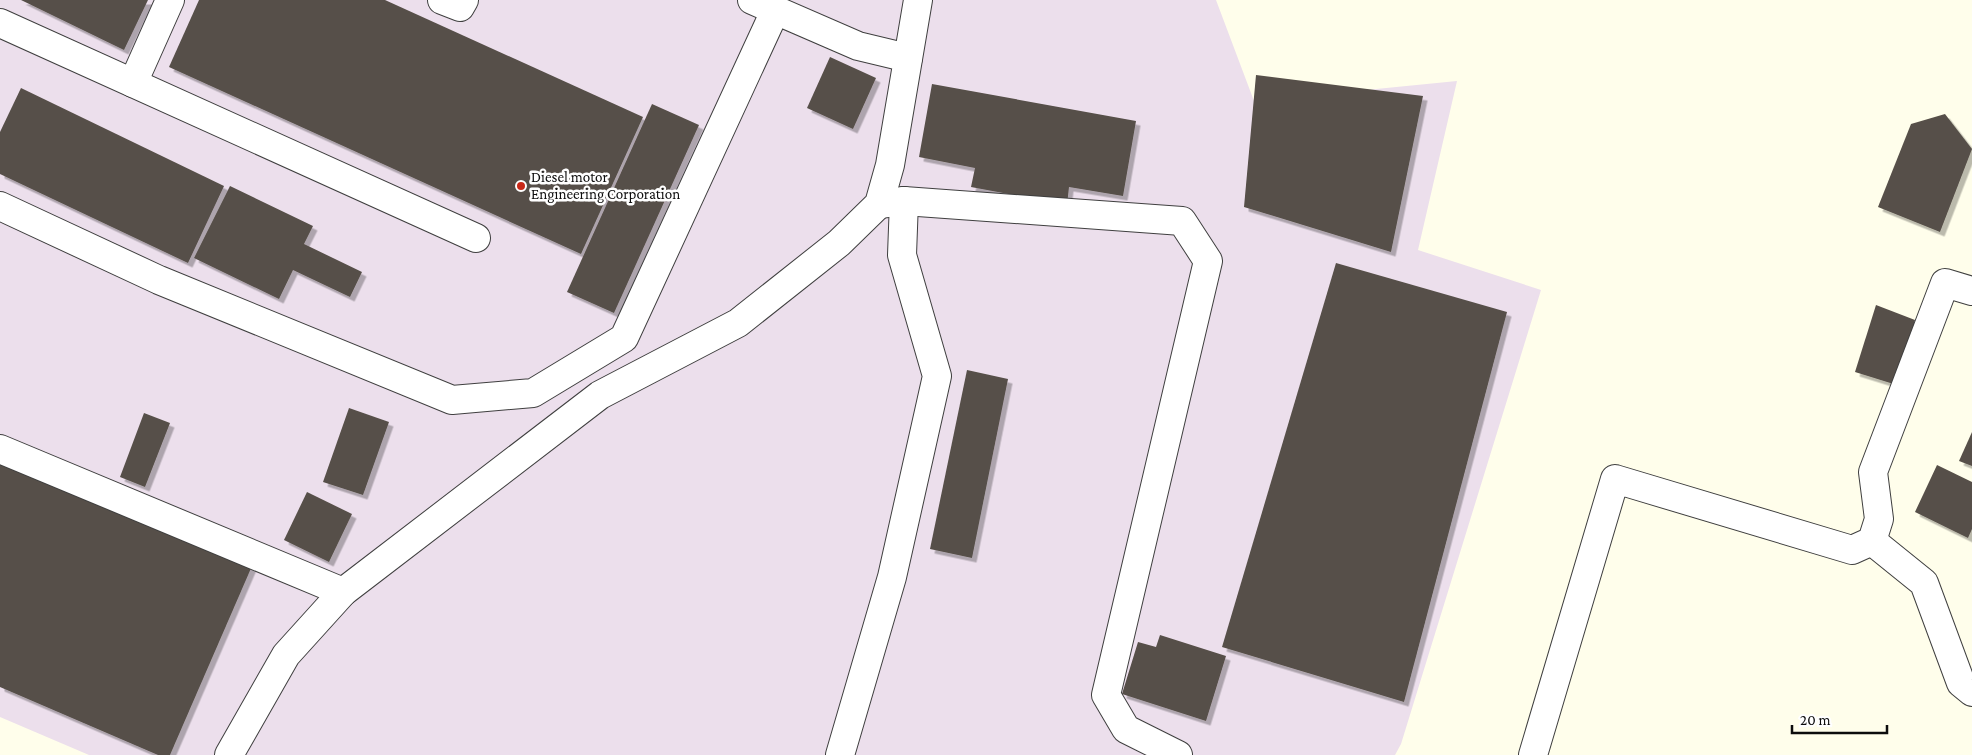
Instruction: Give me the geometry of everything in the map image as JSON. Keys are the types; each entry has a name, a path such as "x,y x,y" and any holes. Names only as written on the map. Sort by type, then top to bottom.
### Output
{"street":[{"path":"133,83 170,0"},
{"path":"442,0 460,7 464,0"},
{"path":"840,755 892,577 936,376 902,255 892,202 890,165 918,0"},
{"path":"0,206 159,280 452,400 533,393 624,338 764,5 858,46 908,58"},
{"path":"0,23 476,238"},
{"path":"229,755 286,655 343,592 600,395 738,323 892,202 1182,221 1208,261 1106,695 1126,729 1178,755"},
{"path":"1532,755 1615,479 1852,550 1872,541 1879,519 1873,472 1945,283 1972,292"},
{"path":"0,449 343,592"},
{"path":"1872,541 1924,583 1961,683 1972,692"}],"shaded area":[{"path":"0,0 1216,0 1254,101 1457,81 1418,250 1541,290 1401,744 1395,755 89,755 0,717"}],"building":[{"path":"21,0 148,0 124,50"},
{"name":"Diesel motor Engineering Corporation","path":"199,0 385,0 643,117 581,254 169,67"},
{"path":"830,57 876,78 853,129 807,108"},
{"path":"1256,75 1423,96 1391,252 1244,207"},
{"path":"932,84 1136,121 1123,196 1069,187 1067,205 971,187 975,168 919,157"},
{"path":"21,88 224,186 188,263 0,174 0,132"},
{"path":"652,104 699,125 614,313 567,292"},
{"path":"1945,114 1972,149 1940,232 1878,207 1911,124"},
{"path":"230,186 313,226 304,244 362,272 350,297 293,270 279,299 194,258"},
{"path":"1336,263 1507,312 1404,702 1222,647"},
{"path":"1876,305 1915,320 1900,386 1855,372"},
{"path":"967,370 1008,379 972,558 930,549"},
{"path":"349,408 389,422 363,495 323,482"},
{"path":"144,413 170,423 145,487 120,477"},
{"path":"1972,432 1972,466 1959,461"},
{"path":"0,458 252,566 170,755 158,755 0,687"},
{"path":"1937,465 1972,482 1972,529 1968,538 1915,512"},
{"path":"307,492 352,514 329,562 284,540"},
{"path":"1160,635 1226,656 1206,721 1122,694 1138,642 1156,647"}],"place":[{"name":"Diesel motor Engineering Corporation","path":"521,186"}]}
